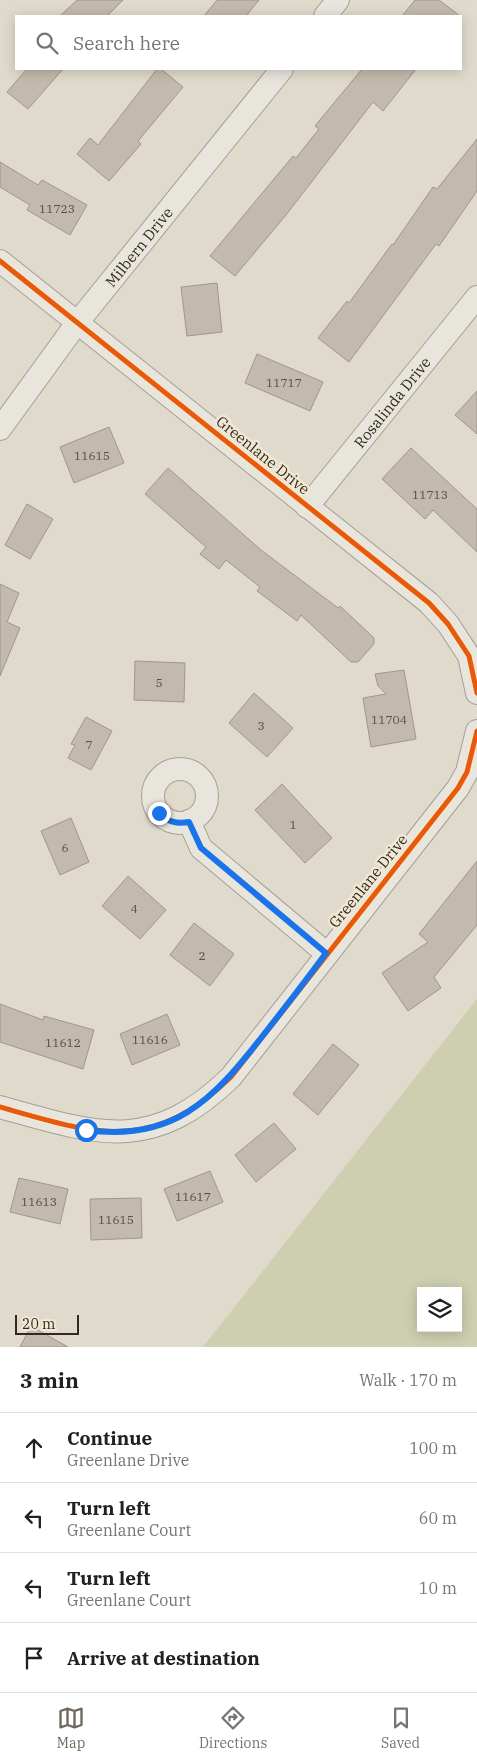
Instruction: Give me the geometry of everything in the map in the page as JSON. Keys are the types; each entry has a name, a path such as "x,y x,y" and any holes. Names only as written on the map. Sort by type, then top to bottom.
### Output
{"street":[{"path":"326,15 338,0"},
{"name":"Milbern Drive","path":"0,429 77,323 281,70"},
{"name":"Greenlane Drive","path":"0,261 409,585 448,624 469,656 477,693"},
{"name":"Rosalinda Drive","path":"307,506 474,307"},
{"name":"Greenlane Drive","path":"0,1107 86,1130 107,1132 149,1128 186,1114 210,1098 231,1077 326,953 458,788 467,772 477,731"},
{"path":"189,822 201,848 326,953"}],"green space":[{"path":"477,999 477,1347 203,1347"}],"building":[{"path":"77,0 123,0 108,15 61,15"},
{"path":"217,0 259,0 247,15 205,15"},
{"path":"415,0 439,0 459,15 403,15"},
{"path":"26,70 62,70 28,109 7,92"},
{"path":"156,70 162,70 183,87 138,141 141,144 109,181 77,154 90,138 98,145"},
{"path":"361,70 415,70 383,111 373,102 286,215 235,276 210,256 293,156 296,158 319,129 315,126"},
{"path":"477,139 477,191 439,246 436,244 349,362 318,338 347,301 349,303 393,245 433,187 437,189"},
{"path":"0,162 38,185 42,180 87,205 70,235 27,210 30,205 0,187"},
{"path":"217,283 222,332 187,336 181,287"},
{"path":"257,354 323,382 310,411 245,383"},
{"path":"477,391 477,434 455,415"},
{"path":"109,427 124,463 74,483 60,447"},
{"path":"411,448 477,509 477,552 433,510 425,519 382,479"},
{"path":"168,468 261,550 338,608 340,606 374,638 374,644 358,662 351,662 301,615 297,621 257,591 260,587 226,560 219,569 200,554 206,547 145,494"},
{"path":"27,504 53,519 30,559 5,545"},
{"path":"0,584 19,593 7,622 20,628 0,676"},
{"path":"135,661 185,663 184,702 134,700"},
{"path":"404,670 416,739 371,747 363,698 386,694 378,686 375,674"},
{"path":"254,693 293,728 267,757 229,723"},
{"path":"86,717 112,731 91,770 68,758 75,745 71,744"},
{"path":"282,784 332,838 305,863 255,810"},
{"path":"71,818 89,862 60,875 41,831"},
{"path":"477,861 477,925 434,977 441,988 408,1011 382,973 428,942 419,934"},
{"path":"128,876 166,910 140,939 102,906"},
{"path":"194,923 234,954 210,986 170,955"},
{"path":"0,1004 43,1020 44,1016 94,1030 83,1069 0,1042"},
{"path":"167,1014 180,1045 132,1065 120,1034"},
{"path":"333,1044 359,1065 318,1115 293,1094"},
{"path":"274,1123 296,1149 256,1182 235,1155"},
{"path":"210,1171 223,1202 177,1221 164,1189"},
{"path":"19,1178 68,1189 60,1224 10,1212"},
{"path":"141,1198 142,1238 91,1240 90,1199"},
{"path":"31,1326 68,1347 20,1347"}],"cycle path":[{"path":"0,261 429,603 448,624 469,656 477,693"},
{"path":"0,1107 65,1125 94,1130 121,1131 148,1128 175,1118 202,1102 231,1077 458,788 467,772 477,731"}],"route":[{"path":"86,1130 117,1132 149,1128 186,1114 210,1098 231,1077 326,953 222,868 201,848 189,822 179,823 170,821 159,813"}]}
